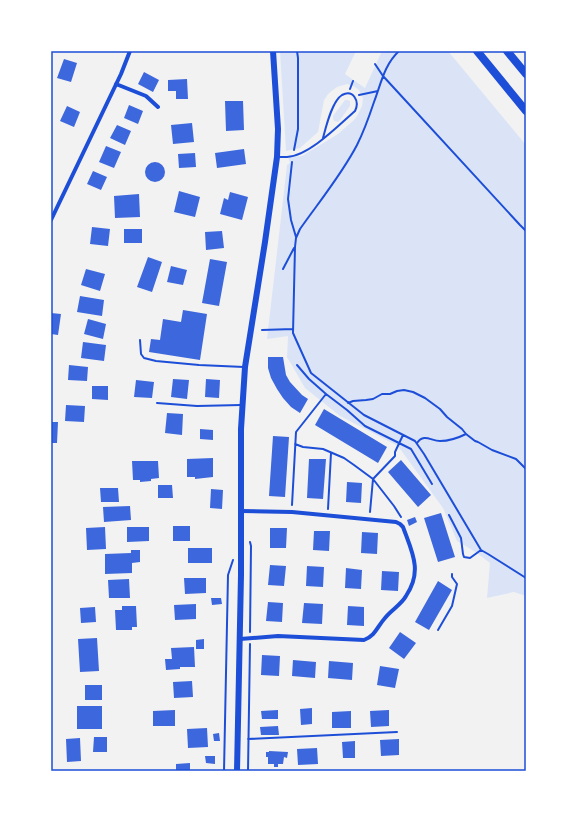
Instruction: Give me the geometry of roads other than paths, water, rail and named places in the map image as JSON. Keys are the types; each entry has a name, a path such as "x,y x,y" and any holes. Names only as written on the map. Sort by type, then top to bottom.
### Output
{"highway":[{"path":"477,51 526,111"},
{"path":"507,51 526,74"}],"main road":[{"path":"237,771 240,639 240,448 242,405 245,367 265,242 276,157 278,129 273,51"}],"street":[{"path":"51,220 125,65 130,51"},
{"path":"116,84 146,96 158,106"},
{"path":"240,639 278,636 364,640 370,638 376,632 385,617 398,607 407,595 413,581 415,562 403,528 400,524 390,521 292,512 241,511"}],"lane":[{"path":"276,157 293,156 308,149 323,138 355,111 357,104 354,96 346,94 338,99 328,118 323,138"},
{"path":"140,340 141,354 144,358 156,361 200,365 245,367"},
{"path":"157,403 197,406 242,405"}]}
